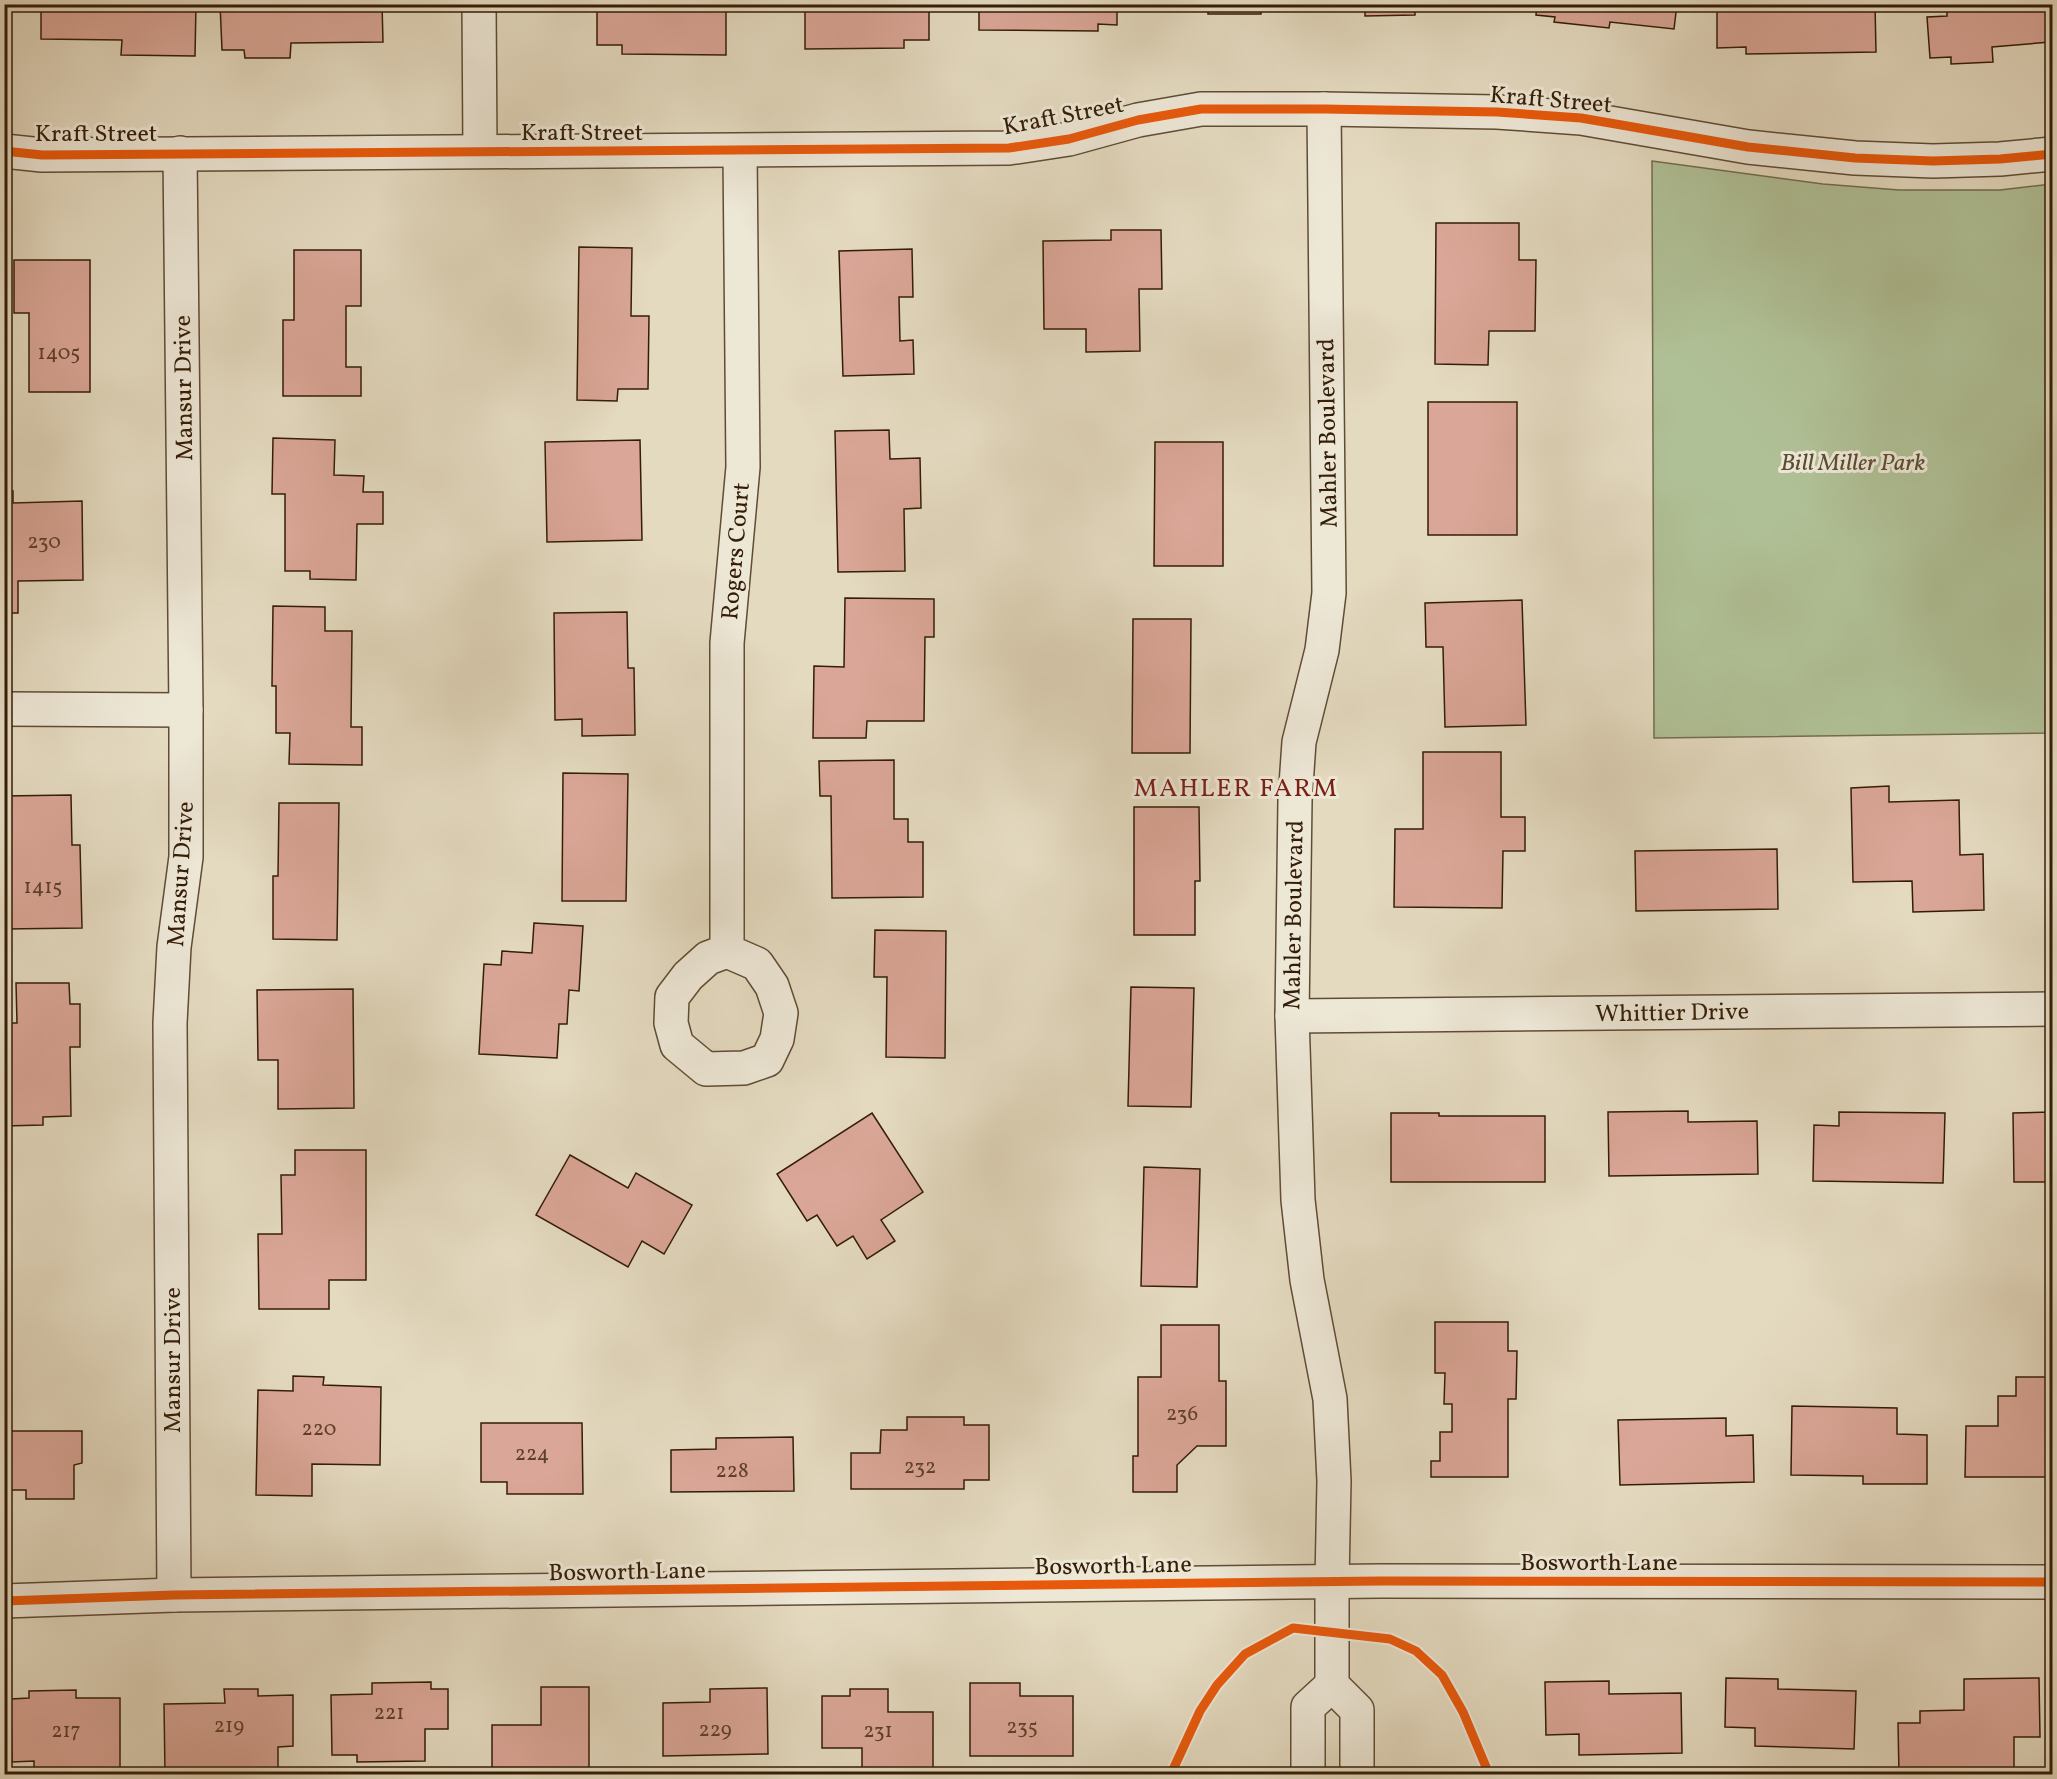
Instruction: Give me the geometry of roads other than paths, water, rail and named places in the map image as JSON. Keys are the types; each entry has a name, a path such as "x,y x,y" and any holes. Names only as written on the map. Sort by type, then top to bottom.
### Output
{"street":[{"path":"479,4 480,152"},
{"name":"Kraft Street","path":"4,151 42,155 1009,148 1069,139 1138,120 1201,109 1497,112 1581,118 1748,147 1855,158 1933,161 2000,159 2052,154"},
{"name":"Mahler Boulevard","path":"1324,110 1329,593 1322,651 1299,742 1295,800 1292,1016 1298,1200 1307,1280 1330,1399 1334,1481 1332,1685"},
{"name":"Rogers Court","path":"727,951 727,643 742,467 740,151"},
{"name":"Mansur Drive","path":"174,1595 170,1023 174,947 186,857 180,153"},
{"path":"4,709 186,710"},
{"name":"Whittier Drive","path":"1292,1016 2052,1009"},
{"name":"Bosworth Lane","path":"4,1601 174,1595 1332,1582 2052,1582"},
{"path":"1308,1774 1308,1707 1332,1685 1357,1710 1357,1774"}],"district":[{"name":"MAHLER FARM","path":"1236,787"}],"park label":[{"name":"Bill Miller Park","path":"1853,462"}]}
